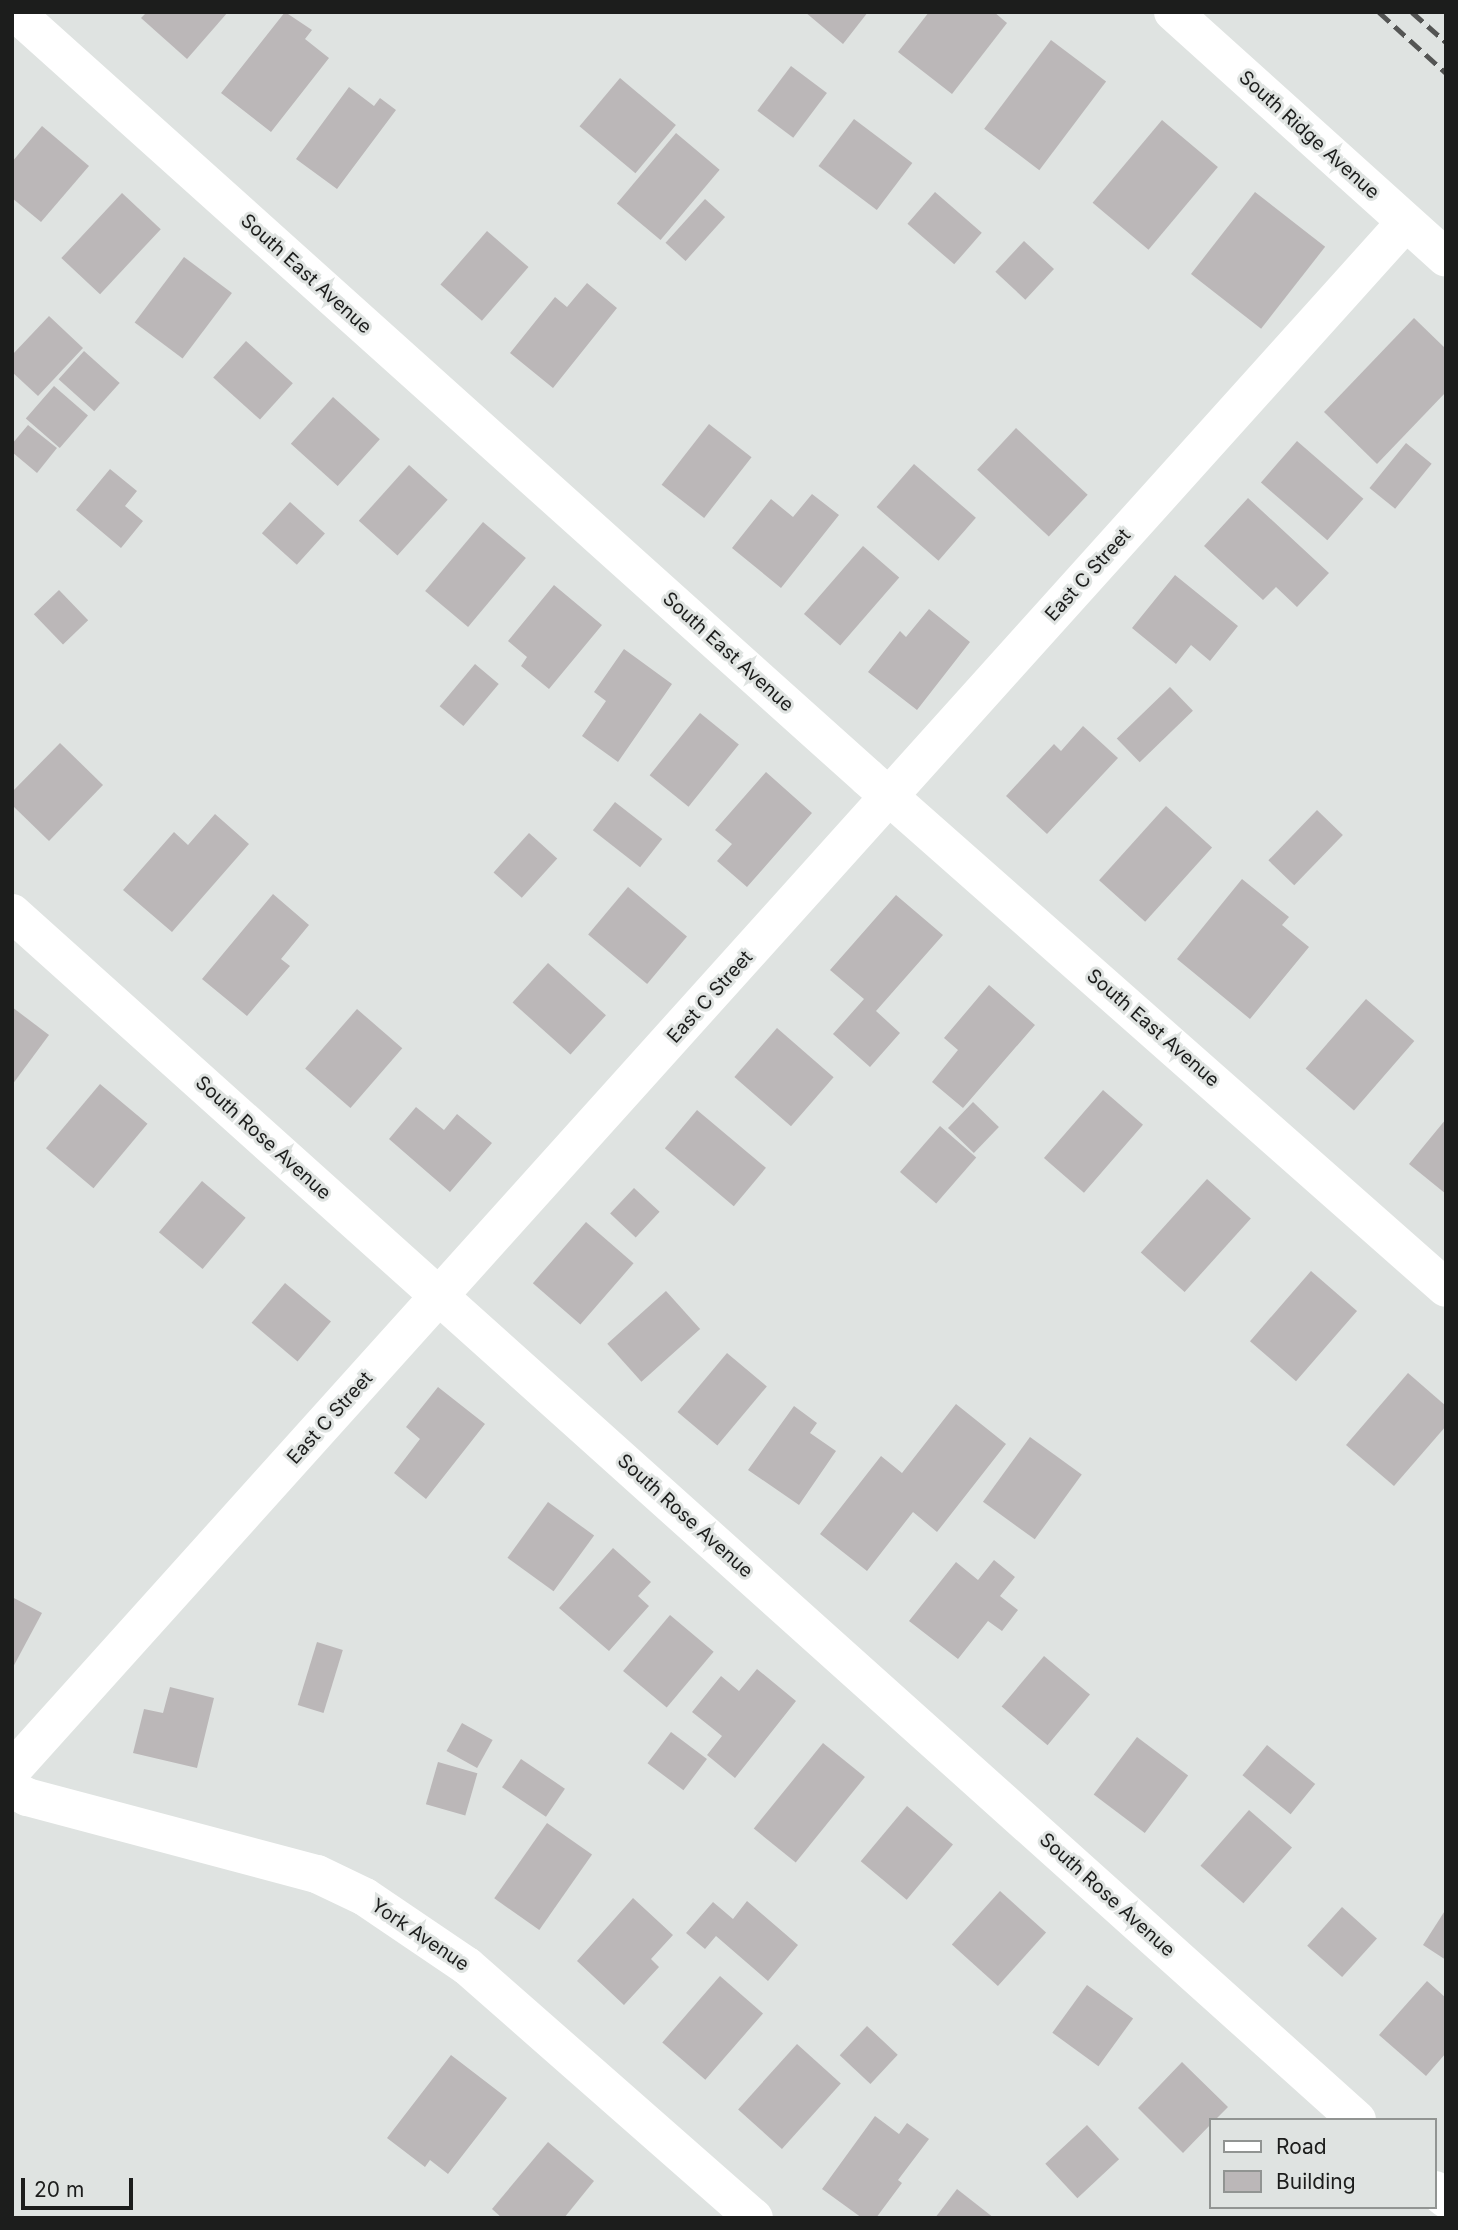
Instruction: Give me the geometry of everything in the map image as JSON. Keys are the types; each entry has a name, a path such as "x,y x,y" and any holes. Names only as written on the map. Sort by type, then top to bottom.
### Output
{"street":[{"name":"South East Avenue","path":"15,12 890,796 1446,1287"},
{"name":"South Ridge Avenue","path":"1172,12 1446,258"},
{"name":"East C Street","path":"12,1770 1405,223"},
{"name":"South Rose Avenue","path":"12,913 1355,2118"},
{"name":"York Avenue","path":"12,1789 27,1797 317,1874 365,1897 467,1966 754,2218"}],"building":[{"path":"147,12 228,12 187,59 141,18"},
{"path":"285,12 312,30 305,39 329,58 271,132 221,93"},
{"path":"805,12 868,12 843,44"},
{"path":"929,12 994,12 1007,23 952,94 898,52"},
{"path":"1051,40 1106,82 1039,170 984,129"},
{"path":"791,66 827,93 793,138 757,111"},
{"path":"620,78 676,125 635,173 580,126"},
{"path":"349,87 374,106 380,98 396,110 337,189 296,159"},
{"path":"854,119 912,163 877,210 818,166"},
{"path":"1162,120 1218,167 1149,250 1093,203"},
{"path":"42,126 89,166 41,222 12,198 12,162"},
{"path":"676,133 720,170 661,240 617,203"},
{"path":"935,192 982,233 954,264 907,224"},
{"path":"1255,192 1325,247 1261,329 1191,274"},
{"path":"122,193 161,229 100,294 61,258"},
{"path":"705,199 725,217 686,261 666,243"},
{"path":"487,231 529,267 482,321 440,285"},
{"path":"1024,241 1054,269 1025,300 995,272"},
{"path":"184,257 232,293 183,359 135,322"},
{"path":"587,283 617,308 553,388 510,353 555,297 567,307"},
{"path":"49,316 83,348 38,396 12,372 12,355"},
{"path":"1414,318 1446,349 1446,392 1377,464 1324,412"},
{"path":"246,341 293,383 260,420 213,377"},
{"path":"84,351 120,383 94,411 59,379"},
{"path":"54,386 88,416 60,448 26,418"},
{"path":"333,397 380,439 338,486 291,444"},
{"path":"709,424 752,457 704,518 662,485"},
{"path":"28,425 57,448 37,473 12,452 12,444"},
{"path":"1016,428 1088,495 1049,537 977,470"},
{"path":"1297,441 1363,499 1327,540 1261,483"},
{"path":"1406,443 1432,464 1395,509 1369,488"},
{"path":"914,464 976,518 938,561 877,507"},
{"path":"409,465 448,500 397,556 359,521"},
{"path":"110,469 137,491 125,506 143,521 121,548 76,510"},
{"path":"812,494 839,515 781,588 732,548 771,499 793,517"},
{"path":"1248,498 1329,573 1297,607 1276,587 1263,600 1204,546"},
{"path":"290,502 325,533 297,565 262,533"},
{"path":"483,522 526,558 468,627 425,591"},
{"path":"863,546 899,577 840,645 804,614"},
{"path":"1175,575 1238,626 1210,661 1191,645 1176,664 1132,628"},
{"path":"554,585 602,625 549,689 521,666 527,657 508,641"},
{"path":"59,590 88,620 63,645 34,614"},
{"path":"929,609 970,642 917,710 868,672 900,631 906,637"},
{"path":"624,649 672,684 618,762 582,736 606,701 594,692"},
{"path":"475,664 499,684 463,726 440,706"},
{"path":"1170,687 1193,711 1140,762 1117,738"},
{"path":"700,713 739,744 689,807 650,775"},
{"path":"1083,726 1118,758 1047,834 1006,796 1054,744 1061,751"},
{"path":"60,743 103,785 49,841 12,805 12,792"},
{"path":"766,772 812,813 747,887 717,861 732,844 715,830"},
{"path":"615,802 662,839 640,867 593,830"},
{"path":"1166,806 1212,847 1145,922 1099,880"},
{"path":"1317,810 1343,835 1294,885 1268,860"},
{"path":"215,814 249,844 172,932 123,890 174,832 188,845"},
{"path":"529,833 557,858 522,898 494,872"},
{"path":"1242,879 1289,917 1282,925 1309,947 1250,1019 1177,959"},
{"path":"628,887 687,936 647,984 588,934"},
{"path":"273,894 309,925 281,959 290,966 247,1016 202,979"},
{"path":"896,895 943,935 876,1011 900,1033 870,1067 833,1034 864,999 830,970"},
{"path":"548,963 606,1015 571,1055 513,1002"},
{"path":"989,985 1035,1025 963,1108 932,1082 958,1050 944,1038"},
{"path":"1366,999 1414,1041 1354,1110 1306,1068"},
{"path":"12,1007 49,1035 12,1085"},
{"path":"357,1009 402,1048 350,1108 305,1069"},
{"path":"777,1028 834,1077 791,1126 734,1077"},
{"path":"100,1084 147,1124 94,1188 46,1148"},
{"path":"1103,1090 1143,1125 1084,1193 1044,1158"},
{"path":"973,1102 999,1127 974,1153 948,1128"},
{"path":"416,1107 444,1130 457,1114 492,1143 450,1192 389,1139"},
{"path":"697,1110 766,1168 734,1206 665,1148"},
{"path":"1446,1119 1446,1194 1409,1164"},
{"path":"940,1126 976,1157 936,1204 900,1172"},
{"path":"1207,1179 1251,1218 1185,1292 1141,1253"},
{"path":"202,1181 246,1218 203,1269 159,1232"},
{"path":"634,1188 660,1212 636,1237 610,1214"},
{"path":"586,1222 634,1263 580,1324 533,1283"},
{"path":"1311,1271 1357,1311 1296,1381 1250,1341"},
{"path":"285,1283 331,1322 298,1361 252,1323"},
{"path":"666,1291 700,1329 641,1382 607,1344"},
{"path":"727,1353 767,1386 717,1445 678,1412"},
{"path":"1408,1373 1446,1406 1446,1426 1394,1486 1346,1445"},
{"path":"438,1387 485,1424 426,1499 394,1473 420,1439 406,1427"},
{"path":"956,1404 1006,1444 937,1532 913,1512 867,1571 820,1534 881,1456 902,1473"},
{"path":"794,1406 817,1423 810,1433 836,1451 799,1505 748,1470"},
{"path":"1030,1437 1082,1475 1035,1539 983,1502"},
{"path":"548,1502 594,1536 554,1591 507,1558"},
{"path":"613,1548 651,1582 638,1596 649,1606 609,1651 559,1608"},
{"path":"994,1560 1015,1577 1000,1596 1018,1610 1002,1631 988,1621 958,1659 909,1621 956,1562 978,1580"},
{"path":"12,1597 42,1613 12,1669"},
{"path":"670,1615 714,1652 667,1708 623,1671"},
{"path":"317,1642 343,1650 324,1713 298,1705"},
{"path":"1044,1656 1090,1695 1048,1745 1002,1707"},
{"path":"757,1669 796,1701 735,1778 707,1755 722,1736 692,1712 721,1676 739,1691"},
{"path":"170,1687 214,1698 197,1768 133,1753 144,1709 163,1713"},
{"path":"462,1723 493,1740 477,1768 446,1751"},
{"path":"671,1732 707,1759 683,1790 648,1763"},
{"path":"1137,1737 1188,1776 1145,1833 1094,1795"},
{"path":"823,1743 865,1777 796,1862 754,1828"},
{"path":"1267,1745 1315,1784 1291,1814 1242,1775"},
{"path":"521,1759 565,1789 546,1817 502,1787"},
{"path":"438,1762 477,1773 465,1816 426,1804"},
{"path":"907,1806 953,1845 907,1900 861,1861"},
{"path":"1249,1810 1292,1847 1243,1903 1200,1866"},
{"path":"547,1823 592,1855 539,1930 494,1898"},
{"path":"1000,1891 1046,1932 998,1986 952,1945"},
{"path":"633,1898 673,1935 651,1959 659,1967 624,2005 577,1961"},
{"path":"747,1901 798,1945 768,1981 716,1936 705,1949 686,1933 713,1902 733,1919"},
{"path":"1342,1907 1377,1938 1342,1977 1307,1946"},
{"path":"1446,1909 1446,1960 1423,1945"},
{"path":"720,1976 763,2013 705,2080 662,2042"},
{"path":"1427,1981 1446,1998 1446,2053 1426,2076 1379,2035"},
{"path":"1087,1985 1133,2019 1098,2066 1052,2033"},
{"path":"867,2026 898,2055 870,2084 840,2055"},
{"path":"797,2044 841,2083 782,2149 738,2109"},
{"path":"451,2055 507,2098 448,2174 430,2160 425,2167 387,2138"},
{"path":"1182,2062 1228,2107 1217,2118 1210,2118 1210,2125 1183,2153 1138,2108"},
{"path":"875,2116 899,2134 907,2123 929,2139 898,2180 902,2183 876,2218 862,2218 822,2189"},
{"path":"1087,2125 1119,2159 1077,2198 1045,2164"},
{"path":"548,2142 594,2181 564,2218 502,2218 492,2209"},
{"path":"957,2189 994,2218 935,2218"}],"railway":[{"path":"1379,12 1446,73"},
{"path":"1412,12 1446,42"}]}
